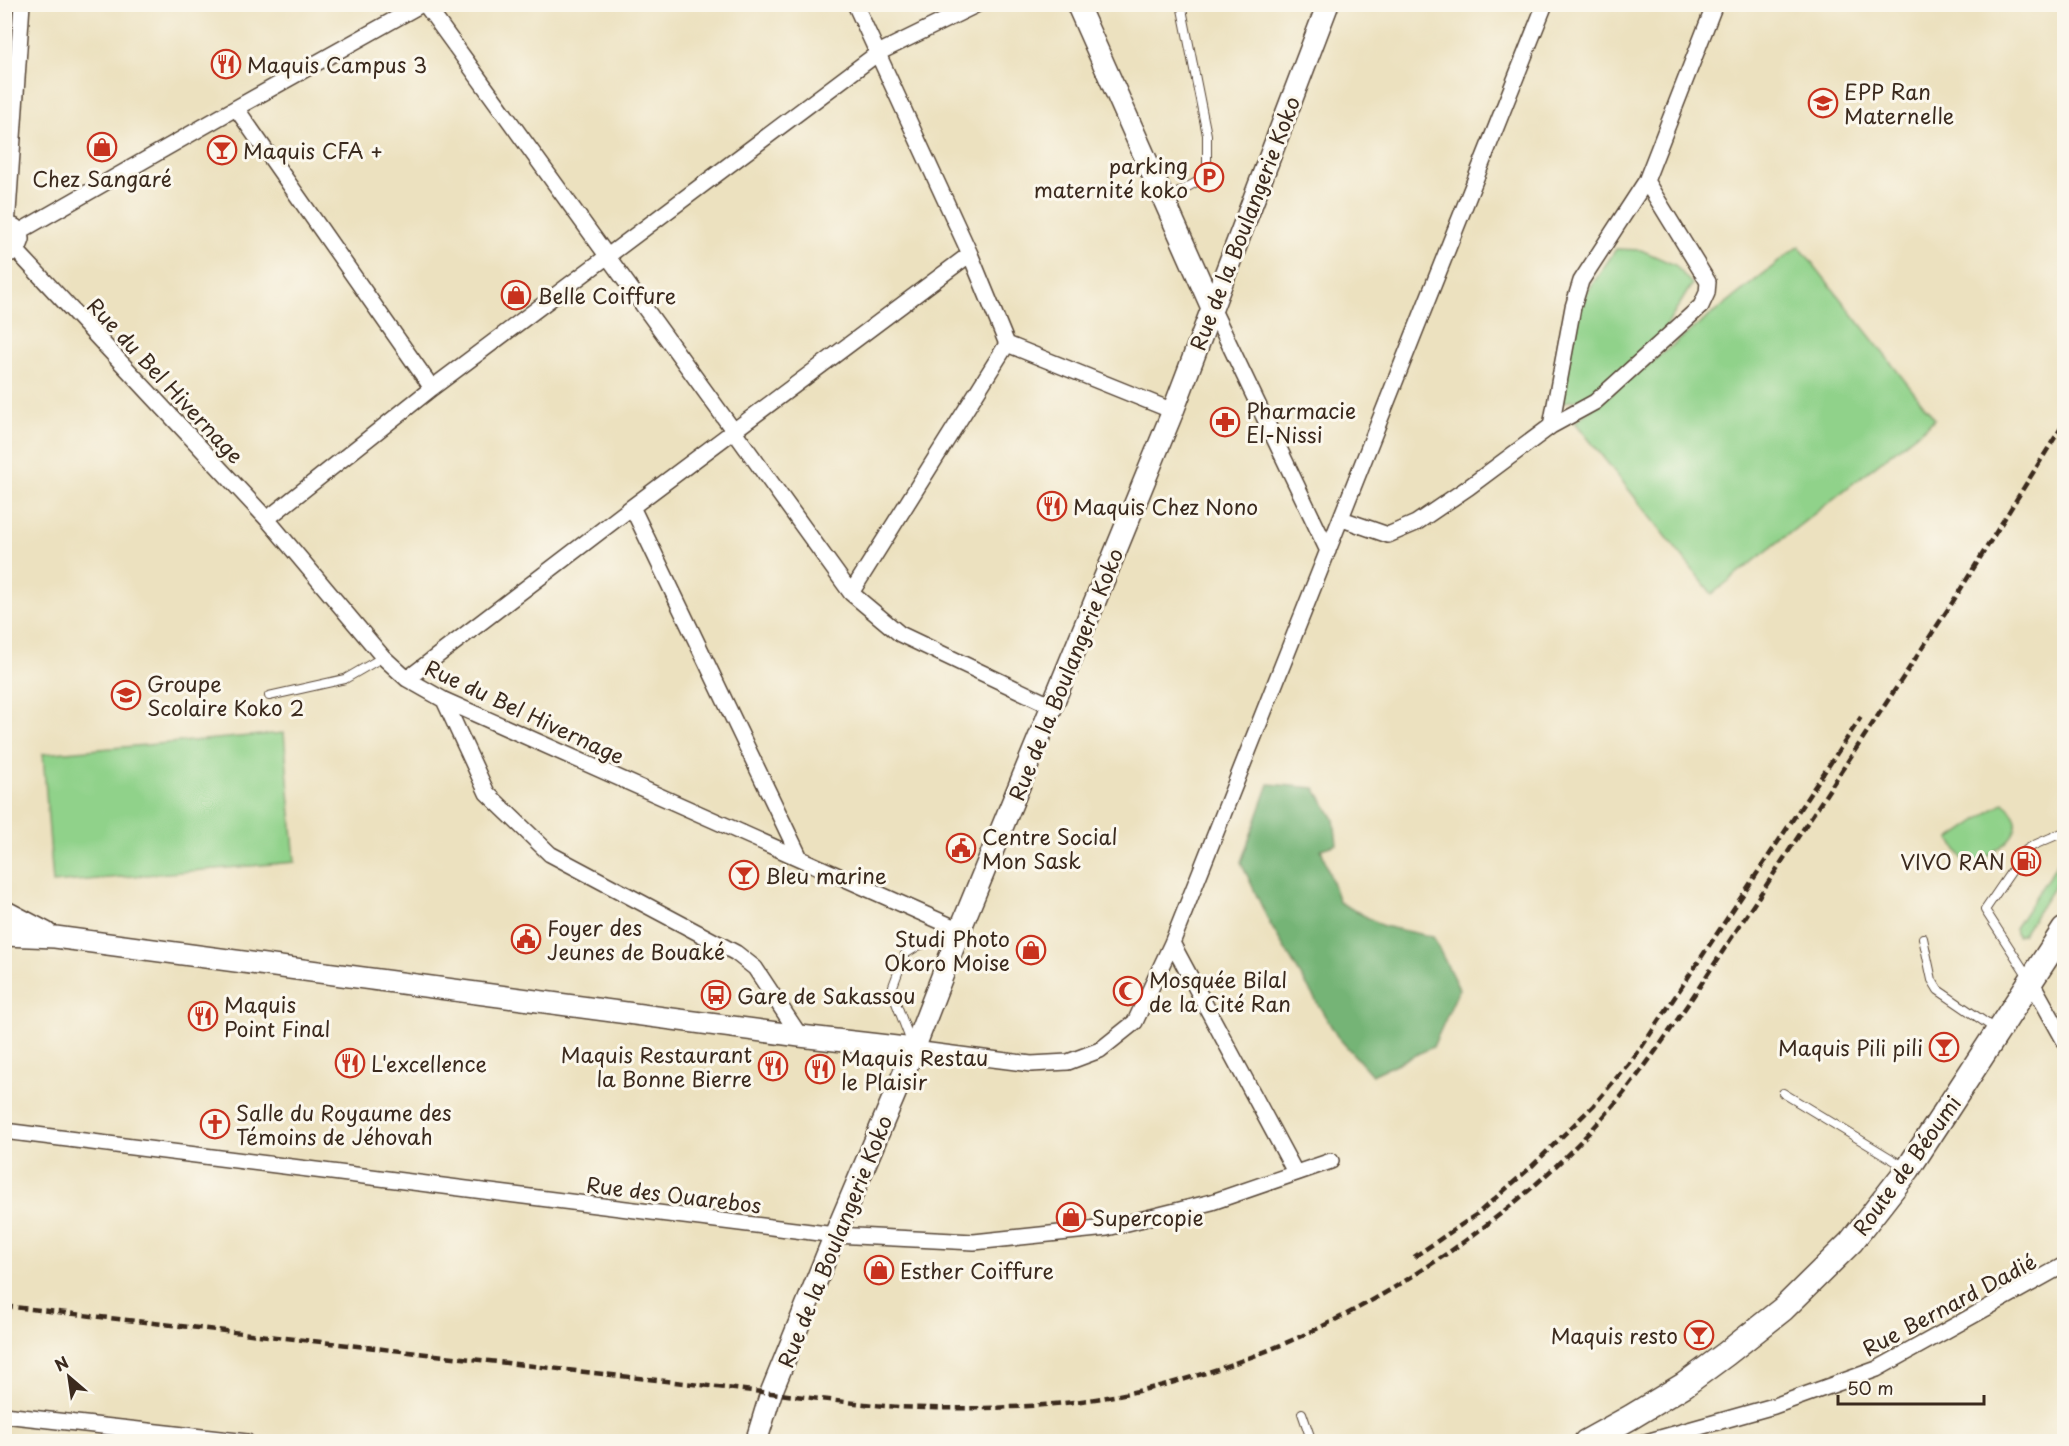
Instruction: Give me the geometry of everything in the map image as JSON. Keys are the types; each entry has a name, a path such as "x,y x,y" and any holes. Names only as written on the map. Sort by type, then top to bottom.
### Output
{"main road":[{"name":"Route de Béoumi","path":"1586,1442 1684,1385 1783,1309 1851,1242 1908,1169 2064,930"}],"street":[{"path":"8,243 22,4"},
{"path":"8,243 236,108 423,4 851,593 900,634 1052,706"},
{"path":"855,4 970,254 1007,344 1173,411"},
{"path":"267,519 432,388 878,53 978,4"},
{"path":"1077,4 1212,308 1328,551"},
{"name":"Rue de la Boulangerie Koko","path":"756,1442 771,1393 914,1049 960,930 1173,411 1328,4"},
{"path":"4,935 55,937 800,1036 1031,1064 1068,1062 1100,1050 1135,1022 1172,943 1545,4"},
{"path":"1551,426 1572,307 1581,281 1646,181 1714,4"},
{"path":"236,108 432,388"},
{"path":"1342,519 1388,535 1416,523 1468,488 1551,426 1595,402 1701,306 1707,293 1708,282 1646,181"},
{"name":"Rue du Bel Hivernage","path":"8,243 267,519 383,657 407,680 444,700 960,930"},
{"path":"407,680 632,507 970,254"},
{"path":"851,593 1007,344"},
{"path":"632,507 800,858"},
{"path":"444,700 487,793 550,854 736,953 755,968 800,1036"},
{"path":"4,911 55,937"},
{"path":"1172,943 1294,1172"},
{"path":"2031,981 2064,1040"},
{"name":"Rue des Ouarebos","path":"4,1131 835,1235 974,1242 1107,1228 1212,1202 1331,1161"},
{"name":"Rue Bernard Dadié","path":"1648,1441 1774,1406 1877,1369 2064,1265"},
{"path":"4,1415 126,1435 247,1442"}],"lane":[{"path":"1164,200 1200,180 1207,171 1207,135 1181,4"},
{"path":"269,696 345,679 383,657"},
{"path":"2031,981 1985,910 2026,850 2064,832"},
{"path":"914,1049 895,1000 893,986 905,954 918,946 960,930"},
{"path":"1923,938 1932,980 1938,990 1998,1032"},
{"path":"1783,1093 1908,1169"},
{"path":"1302,1413 1312,1442"}],"green space":[{"path":"1799,246 1935,419 1712,594 1575,422"},
{"path":"1616,249 1641,250 1675,265 1692,284 1655,345 1593,398 1556,403 1581,301"},
{"path":"284,733 295,862 53,883 43,754"},
{"path":"1269,784 1315,788 1334,819 1337,844 1321,849 1339,902 1383,926 1433,937 1459,989 1433,1047 1372,1075 1337,1036 1270,924 1241,862"},
{"path":"2004,802 2015,818 2014,833 1992,853 1968,867 1950,839"},
{"path":"2064,853 2064,871 2023,934 2017,936 2015,928"}],"railway":[{"path":"4,1306 851,1403 917,1408 1043,1405 1121,1395 1199,1375 1276,1347 1351,1312 1423,1270 1490,1222 1551,1170 1618,1100 1692,998 1952,603 2064,423"},
{"path":"1414,1257 1477,1214 1530,1168 1593,1106 1639,1051 1861,717"}],"place":[{"name":"Maquis Campus 3","path":"226,64"},
{"name":"EPP Ran Maternelle","path":"1823,103"},
{"name":"Chez Sangaré","path":"102,147"},
{"name":"Maquis CFA +","path":"222,150"},
{"name":"parking maternité koko","path":"1209,177"},
{"name":"Belle Coiffure","path":"516,295"},
{"name":"Pharmacie El-Nissi","path":"1225,422"},
{"name":"Maquis Chez Nono","path":"1052,506"},
{"name":"Groupe Scolaire Koko 2","path":"126,695"},
{"name":"Centre Social Mon Sask","path":"961,848"},
{"name":"VIVO RAN","path":"2026,861"},
{"name":"Bleu marine","path":"744,875"},
{"name":"Foyer des Jeunes de Bouaké","path":"526,939"},
{"name":"Studi Photo Okoro Moise","path":"1031,950"},
{"name":"Mosquée Bilal de la Cité Ran","path":"1128,991"},
{"name":"Gare de Sakassou","path":"716,995"},
{"name":"Maquis Point Final","path":"203,1016"},
{"name":"Maquis Pili pili","path":"1944,1047"},
{"name":"L'excellence","path":"350,1063"},
{"name":"Maquis Restaurant la Bonne Bierre","path":"773,1066"},
{"name":"Maquis Restau le Plaisir","path":"820,1069"},
{"name":"Salle du Royaume des Témoins de Jéhovah","path":"215,1124"},
{"name":"Supercopie","path":"1071,1217"},
{"name":"Esther Coiffure","path":"879,1270"},
{"name":"Maquis resto","path":"1699,1335"}]}
